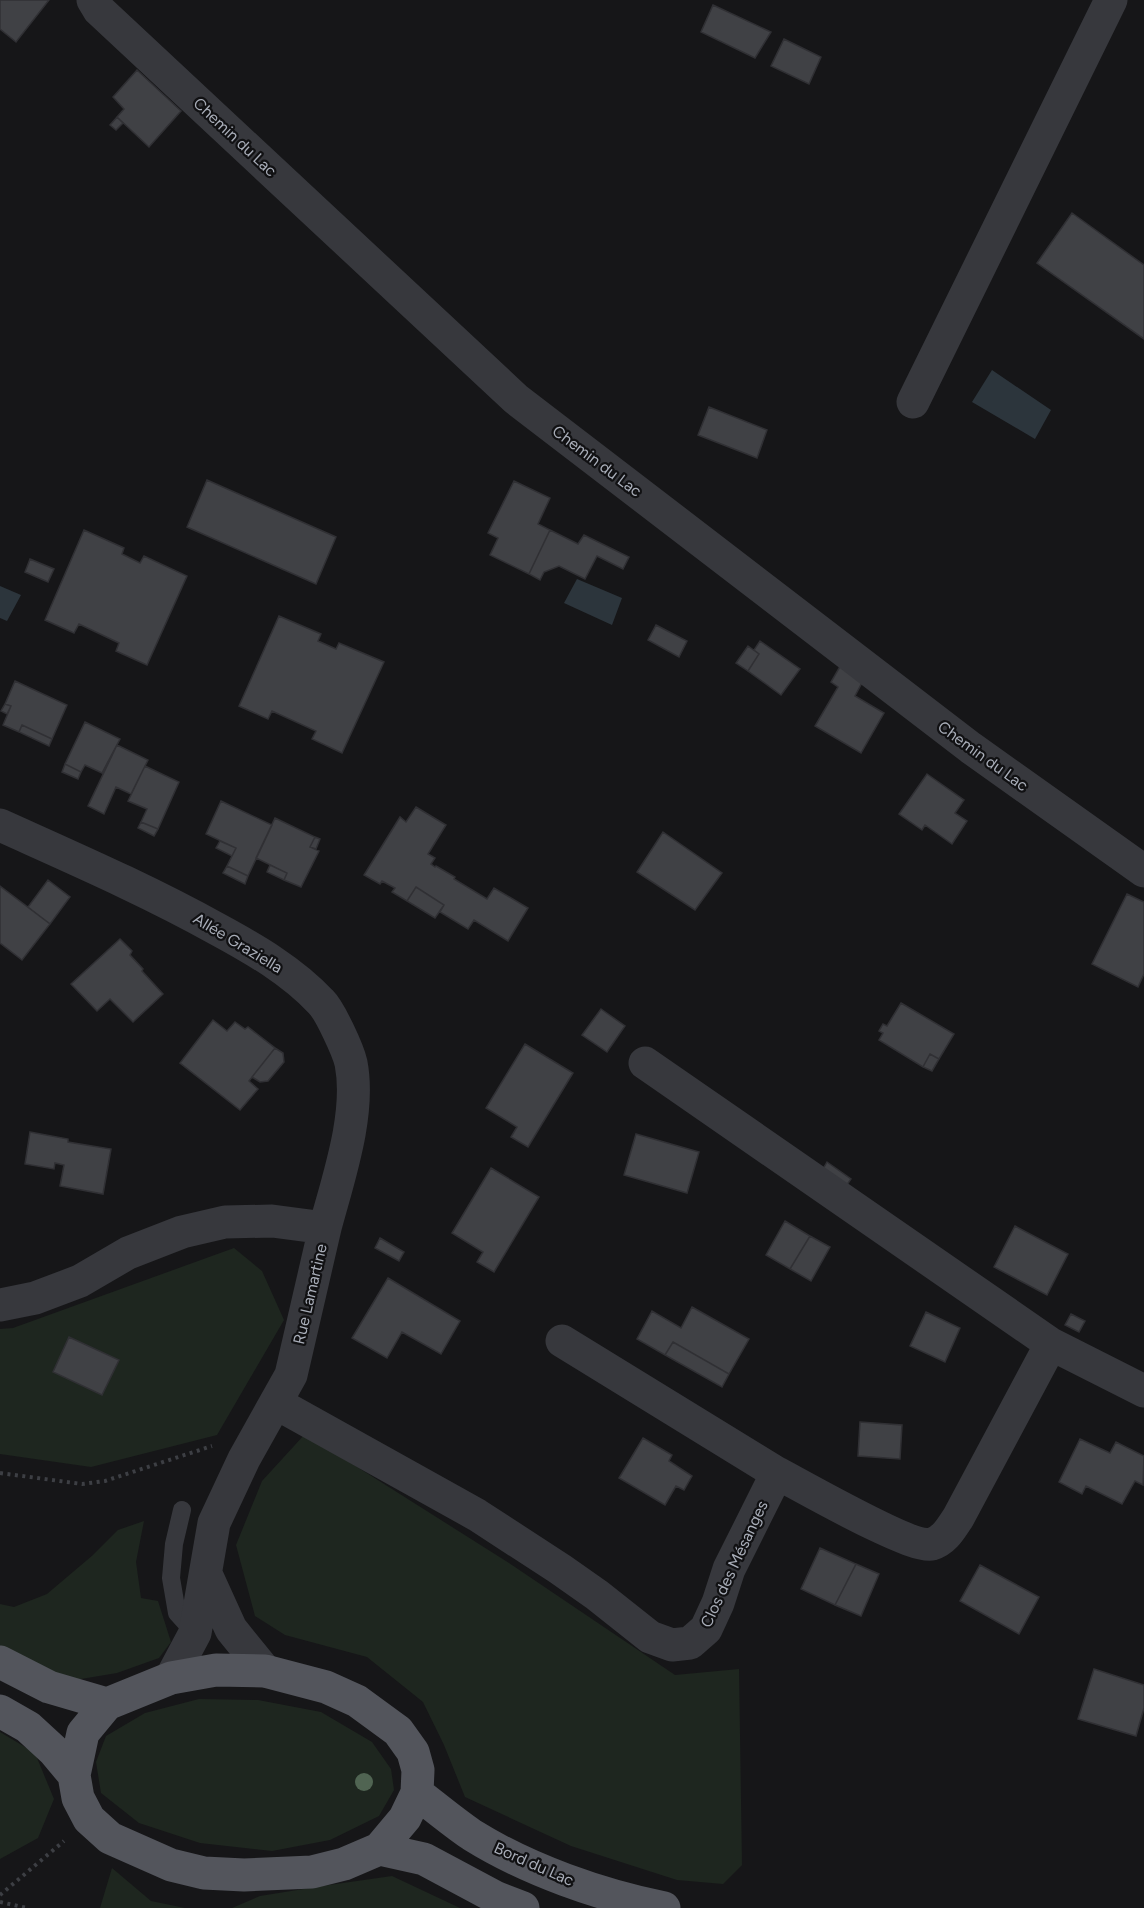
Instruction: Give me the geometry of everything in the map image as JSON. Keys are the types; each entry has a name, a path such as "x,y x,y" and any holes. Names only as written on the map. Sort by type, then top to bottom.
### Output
{"main road":[{"path":"0,1662 49,1687 107,1704"},
{"path":"216,1670 266,1671 326,1687 357,1701 398,1731 413,1752 418,1770 417,1793 405,1818 379,1849 344,1864 312,1872 244,1875 204,1873 171,1864 110,1838 89,1819 78,1798 74,1775 83,1733 107,1704 171,1678 216,1670"},
{"path":"0,1711 28,1727 53,1750 74,1775"},
{"name":"Bord du Lac","path":"417,1793 472,1835 516,1858 566,1880 607,1894 664,1908"},
{"path":"379,1849 424,1859 497,1898 524,1908"}],"street":[{"name":"Chemin du Lac","path":"93,0 99,10 516,399 971,748 1144,871"},
{"path":"913,402 1111,0"},
{"name":"Allée Graziella","path":"0,825 173,904 257,951 295,978 323,1004 351,1063 353,1101 347,1147 325,1228"},
{"path":"645,1063 1052,1344 1144,1391"},
{"name":"Rue Lamartine","path":"0,1305 34,1298 80,1281 128,1253 182,1232 225,1222 272,1221 325,1228 291,1375 244,1459 214,1523 195,1633 171,1678"},
{"path":"562,1341 777,1473 893,1534 915,1542 931,1544 945,1537 958,1518 1052,1344"},
{"name":"Clos des Mésanges","path":"276,1403 477,1515 597,1595 650,1637 672,1646 690,1643 706,1629 718,1603 729,1569 777,1473"},
{"path":"207,1574 231,1629 266,1671"}],"lane":[{"path":"182,1510 174,1544 171,1578 177,1613 195,1633"}],"path":[{"path":"0,1473 82,1484 105,1481 215,1445 244,1459"},
{"path":"0,1895 89,1819"},
{"path":"0,1902 27,1908"}],"shaded area":[{"path":"992,370 1051,410 1035,439 972,402"},
{"path":"577,579 622,598 612,625 564,603"},
{"path":"0,586 21,595 7,621 0,618"},
{"path":"234,1248 262,1271 284,1320 217,1435 91,1467 0,1454 0,1329 13,1328"},
{"path":"305,1434 509,1563 675,1675 739,1669 742,1865 723,1884 677,1880 571,1846 465,1797 444,1745 423,1702 367,1657 285,1635 255,1616 236,1545 262,1481"},
{"path":"144,1521 136,1562 141,1598 158,1601 171,1642 159,1658 117,1673 69,1681 0,1649 0,1604 14,1607 47,1594 93,1555 118,1530"},
{"path":"199,1699 258,1700 321,1712 372,1742 391,1769 394,1790 379,1816 330,1840 272,1851 200,1843 139,1823 101,1793 96,1762 106,1736 145,1713"},
{"path":"0,1732 35,1753 54,1799 38,1838 0,1859"},
{"path":"112,1868 151,1901 185,1908 100,1908"},
{"path":"392,1876 460,1908 232,1908 260,1896"}],"building":[{"path":"0,0 49,0 16,42 0,29"},
{"path":"713,5 771,32 755,58 701,32"},
{"path":"784,39 821,57 809,84 771,66"},
{"path":"137,70 181,111 149,147 117,117 124,109 113,97"},
{"path":"117,117 123,123 116,130 110,125"},
{"path":"1072,213 1144,265 1144,339 1037,263"},
{"path":"709,407 767,430 757,458 698,435"},
{"path":"207,480 336,537 316,584 187,527"},
{"path":"514,481 550,498 538,524 550,530 529,574 490,555 498,538 488,533"},
{"path":"84,530 124,548 122,554 140,563 144,556 187,576 147,665 116,651 119,643 79,624 74,633 45,620"},
{"path":"550,530 578,544 584,535 629,557 623,569 597,556 585,579 559,566 544,572 540,580 529,574"},
{"path":"30,559 54,569 48,582 25,572"},
{"path":"279,616 321,634 318,641 336,649 339,643 384,662 342,753 312,739 316,731 272,711 268,719 239,706"},
{"path":"656,625 687,641 679,657 648,640"},
{"path":"760,641 800,669 781,695 748,671 759,654 754,650"},
{"path":"748,646 759,654 748,671 736,663"},
{"path":"842,663 865,677 855,696 884,713 861,753 815,726 838,687 831,682"},
{"path":"15,681 67,705 52,739 22,725 19,732 3,725 11,706 5,704"},
{"path":"5,704 11,706 7,714 1,711"},
{"path":"85,722 120,739 102,773 85,765 81,772 65,764"},
{"path":"22,725 52,739 49,746 19,732"},
{"path":"117,745 148,760 131,794 116,787 104,814 88,806"},
{"path":"65,764 81,772 78,779 62,772"},
{"path":"145,766 179,782 158,829 141,822 147,809 128,801"},
{"path":"927,774 964,800 955,813 967,821 952,844 925,825 922,830 899,814"},
{"path":"221,801 272,825 248,876 227,866 236,848 206,834"},
{"path":"416,807 446,825 428,854 435,858 431,864 487,899 494,888 528,908 508,941 474,920 468,929 440,912 444,905 416,887 407,901 392,892 395,888 382,881 380,884 364,875 400,817 406,822"},
{"path":"275,818 315,837 310,847 319,851 301,887 284,880 287,873 256,858"},
{"path":"141,822 158,829 154,836 138,828"},
{"path":"663,832 722,873 695,910 637,872"},
{"path":"315,837 320,839 316,849 310,847"},
{"path":"220,841 236,848 232,856 216,848"},
{"path":"270,865 287,873 284,880 267,872"},
{"path":"227,866 248,876 245,884 223,873"},
{"path":"48,880 70,897 50,924 28,907"},
{"path":"0,886 50,924 22,960 0,943"},
{"path":"416,887 444,905 435,918 407,901"},
{"path":"1127,894 1144,902 1144,974 1138,987 1092,964"},
{"path":"120,939 132,951 130,955 143,969 142,971 163,994 133,1022 110,999 97,1011 71,984"},
{"path":"901,1003 954,1034 939,1059 930,1054 923,1067 879,1040 883,1033 879,1031 883,1024 887,1026"},
{"path":"601,1009 625,1026 607,1052 582,1035"},
{"path":"213,1020 227,1031 235,1022 245,1029 248,1027 275,1048 249,1081 258,1089 240,1110 180,1063"},
{"path":"525,1044 573,1073 528,1147 511,1137 517,1127 486,1108"},
{"path":"275,1048 283,1053 284,1062 268,1081 260,1082 252,1077"},
{"path":"930,1054 939,1059 932,1071 923,1067"},
{"path":"30,1132 68,1139 68,1142 111,1149 103,1194 60,1186 64,1165 55,1163 54,1169 25,1164"},
{"path":"636,1134 699,1152 687,1193 624,1175"},
{"path":"827,1162 851,1179 842,1192 819,1176"},
{"path":"491,1168 539,1197 494,1272 477,1262 483,1252 452,1233"},
{"path":"785,1221 810,1236 790,1269 766,1255"},
{"path":"1015,1226 1068,1254 1047,1295 994,1267"},
{"path":"810,1236 830,1247 811,1281 790,1269"},
{"path":"380,1238 404,1252 399,1261 375,1248"},
{"path":"388,1278 460,1321 441,1354 402,1332 387,1358 352,1338"},
{"path":"692,1307 749,1339 729,1374 673,1342 665,1355 637,1339 652,1311 681,1328"},
{"path":"926,1312 960,1328 945,1362 910,1346"},
{"path":"1071,1314 1085,1321 1079,1332 1065,1325"},
{"path":"69,1337 119,1360 102,1395 53,1372"},
{"path":"673,1342 729,1374 722,1387 665,1355"},
{"path":"860,1422 902,1425 900,1459 858,1456"},
{"path":"643,1438 672,1455 669,1461 692,1476 684,1490 676,1486 665,1505 619,1478"},
{"path":"1080,1439 1110,1453 1116,1442 1144,1456 1143,1485 1135,1481 1122,1504 1086,1486 1082,1494 1059,1482"},
{"path":"820,1548 856,1564 835,1605 801,1589"},
{"path":"856,1564 879,1574 861,1616 835,1605"},
{"path":"980,1565 1039,1597 1019,1634 960,1601"},
{"path":"1094,1669 1144,1685 1144,1708 1136,1736 1078,1719"}]}
